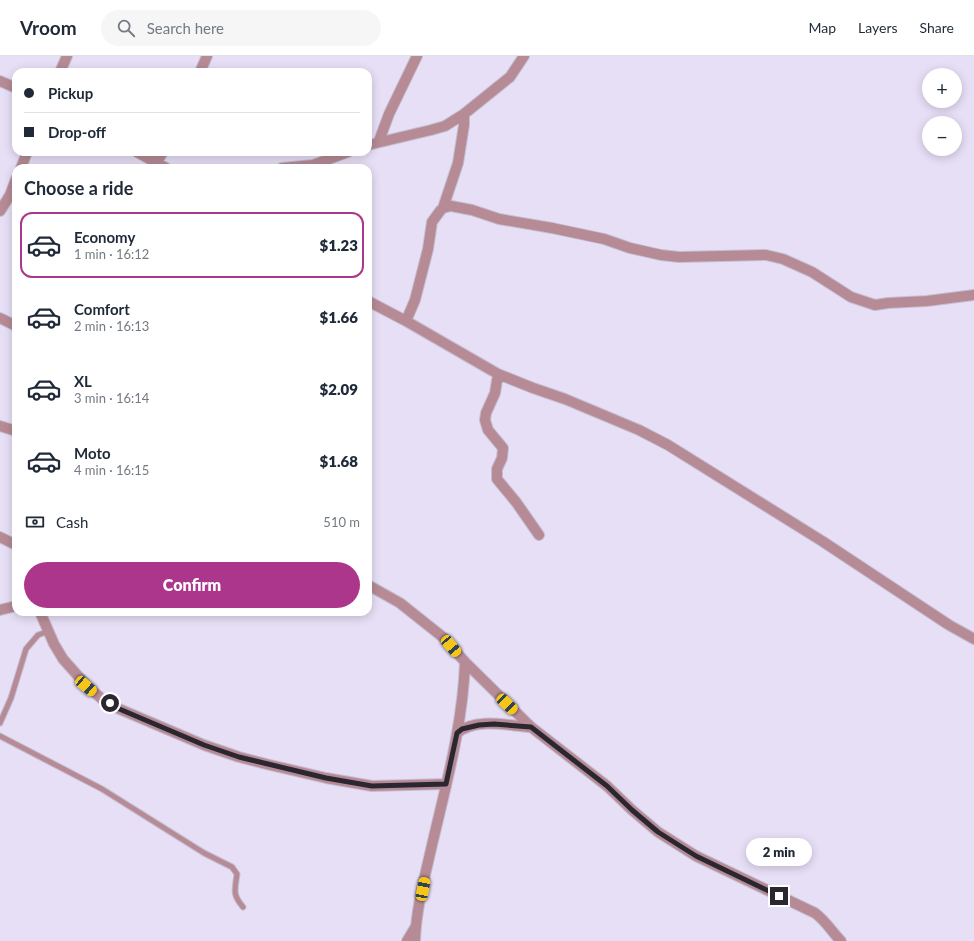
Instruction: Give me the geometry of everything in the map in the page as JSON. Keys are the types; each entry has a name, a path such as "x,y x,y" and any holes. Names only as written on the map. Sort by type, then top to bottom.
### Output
{"street":[{"path":"62,68 67,56"},
{"path":"202,68 207,56"},
{"path":"379,141 389,114 417,56"},
{"path":"372,143 445,126 464,114 510,77 524,56"},
{"path":"0,81 12,86"},
{"path":"406,321 415,300 428,249 432,222 443,208 458,163 464,125 464,114"},
{"path":"145,156 159,164"},
{"path":"156,162 160,156"},
{"path":"313,164 336,156"},
{"path":"0,211 12,190"},
{"path":"443,208 451,206 472,210 499,218 604,239 630,248 661,255 679,257 766,255 783,259 812,272 851,297 875,305 927,301 974,295"},
{"path":"372,303 498,374 565,399 640,430 668,445 822,541 949,626 974,638"},
{"path":"0,318 12,324"},
{"path":"498,374 495,393 486,413 485,420 488,430 503,448 502,458 497,469 497,479 516,502 539,535"},
{"path":"0,426 12,430"},
{"path":"0,538 12,542"},
{"path":"372,587 400,603 428,624 444,638 465,662 531,727 607,786 658,832 696,856 815,913 823,919 842,941"},
{"path":"0,610 12,607"},
{"path":"42,616 63,659 86,686 102,699 117,708 204,745 239,757 270,765 326,778 372,786 446,784"},
{"path":"416,941 416,926 428,864 457,733 464,690 465,662"},
{"path":"457,733 462,729 479,725 494,724 531,727"},
{"path":"407,941 416,926"},
{"path":"830,941 831,930"}],"lane":[{"path":"0,723 11,698 26,649 38,635 48,631"},
{"path":"0,736 102,789 204,853 232,867 237,874 235,896 243,907"}],"route":[{"path":"110,703 117,708 204,745 239,757 326,778 372,786 446,784 457,733 462,729 479,725 494,724 531,727 607,786 658,832 696,856 779,896"}]}
